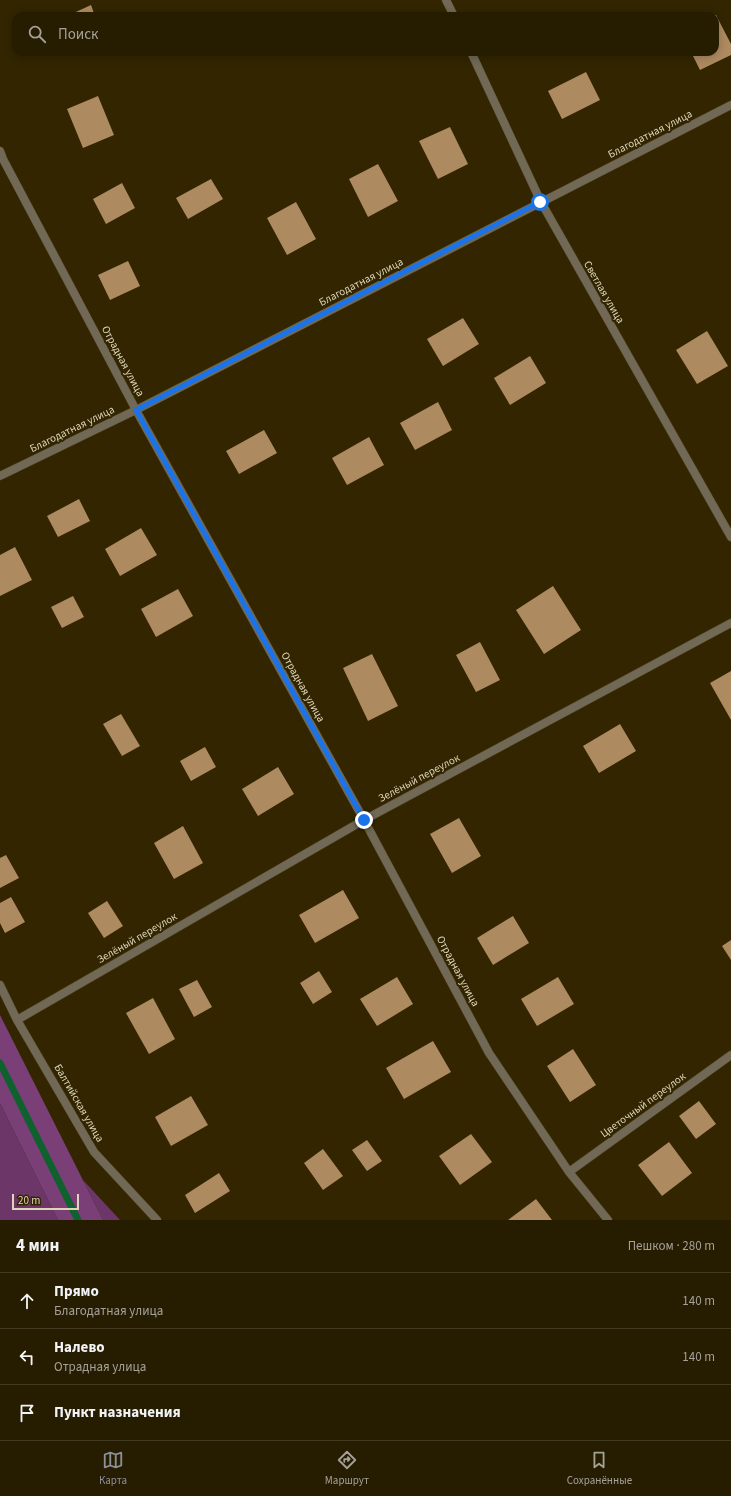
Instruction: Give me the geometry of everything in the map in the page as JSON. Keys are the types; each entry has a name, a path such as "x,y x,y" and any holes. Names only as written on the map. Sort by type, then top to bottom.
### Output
{"street":[{"path":"446,0 452,12"},
{"name":"Светлая улица","path":"473,56 540,202 731,537"},
{"name":"Благодатная улица","path":"0,476 136,410 540,202 731,106"},
{"name":"Отрадная улица","path":"0,151 136,410 364,820 489,1053 569,1172 608,1220"},
{"name":"Зелёный переулок","path":"17,1020 364,820 731,623"},
{"name":"Балтийская улица","path":"0,985 17,1020 94,1152 157,1220"},
{"name":"Цветочный переулок","path":"569,1172 731,1055"}],"shaded area":[{"path":"0,1015 103,1220 58,1220 0,1103"},
{"path":"0,1103 58,1220 0,1220"},
{"path":"83,1180 120,1220 103,1220"}],"building":[{"path":"91,5 94,12 76,12"},
{"path":"719,21 731,44 731,55 700,70 693,56 719,56"},
{"path":"586,72 600,100 562,119 548,91"},
{"path":"98,96 114,135 83,148 67,109"},
{"path":"450,127 468,164 438,179 419,141"},
{"path":"378,164 398,201 368,217 349,179"},
{"path":"211,179 223,199 188,219 176,198"},
{"path":"122,183 135,208 106,224 93,199"},
{"path":"296,202 316,239 287,255 267,218"},
{"path":"128,261 140,286 110,300 98,275"},
{"path":"463,318 479,344 443,366 427,339"},
{"path":"707,331 728,366 697,384 676,350"},
{"path":"530,356 546,383 510,405 494,378"},
{"path":"438,402 452,430 415,450 400,423"},
{"path":"264,430 277,453 239,474 226,451"},
{"path":"369,437 384,465 347,485 332,458"},
{"path":"79,499 90,521 58,537 47,516"},
{"path":"141,528 157,555 120,576 105,549"},
{"path":"15,547 32,580 0,596 0,555"},
{"path":"553,586 581,630 544,654 516,610"},
{"path":"178,589 193,616 156,637 141,609"},
{"path":"73,596 84,617 62,628 51,607"},
{"path":"480,642 500,680 476,692 456,655"},
{"path":"372,654 398,706 368,721 343,668"},
{"path":"731,671 731,720 710,683"},
{"path":"121,714 140,746 122,756 103,724"},
{"path":"620,724 636,751 599,773 583,746"},
{"path":"205,747 216,767 191,781 180,761"},
{"path":"278,767 294,794 258,816 242,789"},
{"path":"459,818 481,856 452,873 430,834"},
{"path":"183,826 203,863 174,879 154,843"},
{"path":"6,855 19,878 0,888 0,858"},
{"path":"343,890 359,918 315,943 299,915"},
{"path":"11,897 25,922 5,933 0,923 0,903"},
{"path":"107,901 123,926 104,938 88,913"},
{"path":"513,916 529,943 493,965 477,938"},
{"path":"731,940 731,960 722,946"},
{"path":"319,971 332,992 313,1004 300,983"},
{"path":"397,977 413,1004 377,1026 360,999"},
{"path":"558,977 574,1004 537,1026 521,999"},
{"path":"197,980 212,1007 194,1017 179,989"},
{"path":"153,998 175,1039 149,1054 126,1013"},
{"path":"433,1041 451,1072 404,1099 386,1068"},
{"path":"573,1049 596,1085 570,1102 547,1066"},
{"path":"191,1096 208,1125 171,1146 155,1117"},
{"path":"699,1101 716,1124 696,1139 679,1116"},
{"path":"471,1134 492,1162 460,1185 439,1156"},
{"path":"367,1140 382,1161 367,1171 352,1150"},
{"path":"669,1142 692,1173 662,1196 638,1165"},
{"path":"323,1149 343,1176 323,1190 304,1163"},
{"path":"219,1173 230,1191 195,1213 185,1195"},
{"path":"536,1199 552,1220 508,1220"}],"waterway":[{"path":"0,1063 78,1220"}],"route":[{"path":"364,820 136,410 540,202"}]}
